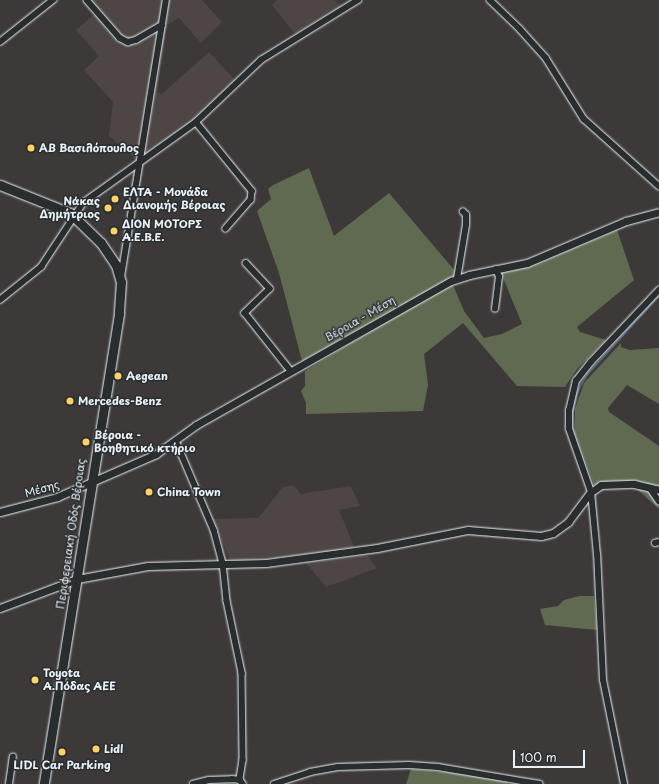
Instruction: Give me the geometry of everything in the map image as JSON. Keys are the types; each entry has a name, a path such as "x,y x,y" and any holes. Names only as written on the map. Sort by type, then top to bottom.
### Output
{"main road":[{"name":"Περιφερειακή Οδός Βέροιας","path":"0,185 47,202 76,218 102,244 116,265 120,277 122,295 90,484 77,579 44,784"}],"street":[{"path":"0,42 53,0"},
{"path":"87,0 120,38 128,42 136,40 162,25"},
{"path":"120,277 141,164 166,0"},
{"path":"0,300 42,268 76,218 83,203 120,174 141,164 196,122 261,60 358,0"},
{"path":"490,0 520,29 546,58 584,119 659,186"},
{"path":"196,122 252,191 251,200 226,229"},
{"path":"457,279 466,225 466,215 463,212"},
{"name":"Βέροια - Μέση","path":"90,484 156,454 176,441 196,425 429,292 457,279 527,263 626,221 659,212"},
{"path":"246,263 270,289 246,313 291,371"},
{"path":"494,309 499,277 496,270"},
{"path":"624,784 603,680 597,554 591,492 569,429 572,395 576,381 591,362 659,290"},
{"path":"176,441 214,530 223,563 227,601 242,673 243,760 241,782 209,780 193,784"},
{"path":"0,608 77,579 148,566 223,563 254,564 358,551 456,531 542,536 553,533 568,522 591,492 601,485 613,483 634,484 659,490"},
{"name":"Μέσης","path":"0,512 57,497 90,484"},
{"path":"650,488 659,501"},
{"path":"9,784 13,756"},
{"path":"274,784 310,772 338,767 409,765 445,768 540,784"}],"shaded area":[{"path":"87,0 202,0 222,22 201,43 179,18 167,25 157,92 162,94 209,52 238,83 201,122 143,165 109,136 113,102 84,70 99,56 76,30 96,13"},
{"path":"277,0 335,0 342,7 295,34 272,5"},
{"path":"293,485 301,494 351,486 360,506 339,510 355,549 231,562 212,519 258,518 283,487"},
{"path":"367,555 377,568 326,587 306,563"}],"green space":[{"path":"309,168 334,236 389,193 455,271 454,276 302,361 279,273 257,211 271,199 268,189 273,185"},
{"path":"617,230 634,280 577,327 580,332 606,340 577,369 565,387 517,386 463,323 424,354 428,385 423,411 306,414 306,403 301,391 305,386 305,371 423,299 453,285 464,311 484,338 502,334 522,324 501,273 540,263"},
{"path":"621,343 621,347 630,350 659,348 659,404 627,385 608,408 609,412 659,446 659,488 634,482 612,481 594,485 575,433 575,409 584,383"},
{"path":"639,488 659,492 659,509 637,489"},
{"path":"579,596 594,596 597,630 545,625 540,609 558,606 564,600"},
{"path":"411,769 456,773 508,781 507,784 406,784"}],"waterway":[{"path":"592,486 574,433 573,412 578,391 587,375 659,296"},
{"path":"595,497 602,597"},
{"path":"623,767 627,784"}],"place":[{"name":"ΑΒ Βασιλόπουλος","path":"31,148"},
{"name":"ΕΛΤΑ - Μονάδα Διανομής Βέροιας","path":"115,199"},
{"name":"Νάκας Δημήτριος","path":"108,208"},
{"name":"ΔΙΟΝ ΜΟΤΟΡΣ Α.Ε.Β.Ε.","path":"114,231"},
{"name":"Aegean","path":"118,376"},
{"name":"Mercedes-Benz","path":"70,401"},
{"name":"Βέροια - Βοηθητικό κτήριο","path":"86,442"},
{"name":"China Town","path":"149,492"},
{"name":"Toyota Α.Πόδας ΑΕΕ","path":"35,680"},
{"name":"Lidl","path":"96,749"},
{"name":"LIDL Car Parking","path":"62,752"}]}
